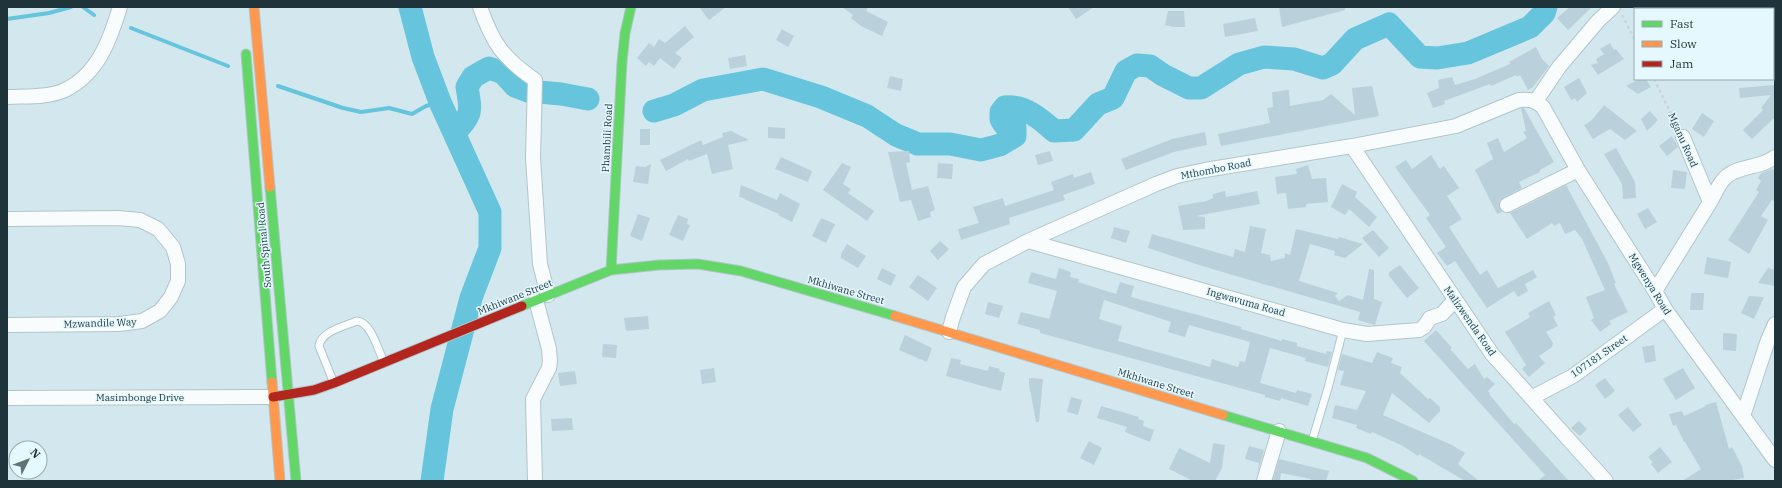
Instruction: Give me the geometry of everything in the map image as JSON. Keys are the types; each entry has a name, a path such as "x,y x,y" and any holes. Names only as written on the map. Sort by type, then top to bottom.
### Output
{"street":[{"path":"7,97 43,95 64,90 82,79 96,65 106,48 120,7"},
{"name":"South Spinal Road","path":"254,7 287,394 296,481"},
{"path":"480,7 496,45 507,59 535,80 533,165 542,298 550,361 549,368 533,399 535,481"},
{"name":"Phambili Road","path":"610,270 622,62 625,33 630,7"},
{"path":"1536,100 1559,68 1598,21 1617,10"},
{"name":"South Spinal Road","path":"245,45 280,481"},
{"name":"Mthombo Road","path":"950,332 953,317 964,287 984,264 1028,240 1156,184 1177,176 1205,170 1352,146 1456,126 1519,100 1536,100"},
{"name":"Mgwenya Road","path":"1536,100 1543,107 1578,170 1656,291 1665,310 1775,460"},
{"name":"Mganu Road","path":"1683,138 1710,202"},
{"name":"Malizwenda Road","path":"1352,146 1492,354 1606,481"},
{"path":"1656,291 1719,185 1732,172 1767,162 1775,157"},
{"path":"1507,205 1578,170"},
{"name":"Mzwandile Way","path":"7,219 118,218 140,220 158,229 173,247 178,264 178,280 172,297 160,311 142,321 119,324 7,325"},
{"name":"Ingwavuma Road","path":"1028,240 1343,330 1367,334 1414,332 1424,327 1432,316 1442,314 1455,300"},
{"name":"Mkhiwane Street","path":"273,397 314,390 334,384 417,348 610,270 659,265 698,264 741,271 1312,441 1367,458 1413,481"},
{"name":"107181 Street","path":"1530,398 1573,376 1665,310"},
{"path":"1743,416 1768,340 1775,324"},
{"name":"Masimbonge Drive","path":"7,398 273,397"},
{"path":"1264,481 1279,431"}],"lane":[{"path":"334,384 319,346 321,338 357,321 362,322 369,328 384,362"},
{"path":"1312,441 1343,330"}],"path":[{"path":"1617,10 1634,38"},
{"name":"Mganu Road","path":"1654,80 1683,138"}],"building":[{"path":"699,7 726,7 709,20"},
{"path":"842,7 868,7 866,11 888,22 882,36 861,26 851,18 853,15"},
{"path":"1068,7 1094,7 1076,19"},
{"path":"1279,7 1345,7 1345,10 1282,27"},
{"path":"1570,7 1592,7 1568,30 1557,18"},
{"path":"1168,11 1184,11 1185,27 1165,25"},
{"path":"1255,18 1258,31 1225,37 1223,24"},
{"path":"685,26 694,37 675,53 682,58 674,69 660,58 654,66 649,62 646,66 637,58 649,43 654,47 659,39 665,43"},
{"path":"782,29 794,36 788,47 776,40"},
{"path":"1610,43 1614,50 1616,49 1624,59 1598,75 1591,65 1598,63 1596,59 1604,54 1600,49"},
{"path":"1536,47 1542,59 1549,66 1533,87 1528,90 1520,75 1517,77 1516,75 1491,86 1490,84 1444,101 1445,104 1433,108 1427,93 1439,88 1438,80 1452,77 1455,85 1475,79 1510,64 1509,62"},
{"path":"745,55 747,66 730,69 728,58"},
{"path":"890,76 903,79 901,91 887,88"},
{"path":"1579,78 1587,93 1577,102 1575,98 1571,100 1564,87"},
{"path":"1637,80 1647,80 1651,87 1638,94 1626,86"},
{"path":"1775,85 1775,119 1774,118 1752,139 1743,130 1763,110 1761,108 1771,95 1740,98 1739,88"},
{"path":"1372,86 1379,116 1221,146 1218,134 1270,123 1267,108 1273,107 1272,92 1289,90 1290,106 1323,100 1331,94 1355,115 1352,88"},
{"path":"1604,105 1637,131 1625,140 1610,129 1593,139 1584,125 1592,120"},
{"path":"1521,108 1524,108 1554,162 1540,170 1540,172 1519,182 1522,188 1500,200 1499,205 1502,212 1497,214 1475,170 1493,159 1487,143 1498,138 1504,152 1527,138 1523,132 1526,131"},
{"path":"1650,111 1658,120 1647,131 1641,119"},
{"path":"1702,113 1714,121 1704,137 1692,129"},
{"path":"768,127 785,128 785,139 768,138"},
{"path":"640,129 650,129 650,145 640,145"},
{"path":"731,131 749,140 728,145 733,169 712,174 707,154 689,161 688,159 666,171 660,160 701,140 703,145 723,137 722,133"},
{"path":"1205,132 1207,145 1174,152 1126,170 1121,159 1172,139"},
{"path":"1672,136 1678,147 1667,156 1659,146"},
{"path":"1616,148 1635,182 1636,198 1623,199 1622,184 1604,154"},
{"path":"909,151 910,162 906,163 912,190 928,186 935,210 930,212 931,217 918,221 911,200 900,202 888,152"},
{"path":"1050,151 1053,161 1038,165 1035,155"},
{"path":"1431,155 1440,169 1444,166 1459,188 1447,196 1462,219 1449,227 1480,275 1487,270 1498,288 1533,270 1537,277 1525,284 1528,291 1518,297 1514,291 1487,308 1455,261 1447,266 1437,253 1446,247 1426,218 1430,215 1395,167 1406,160 1412,169"},
{"path":"781,157 812,171 808,182 775,169"},
{"path":"842,163 851,167 843,184 851,189 848,193 874,211 867,221 823,190"},
{"path":"938,163 953,164 952,179 937,178"},
{"path":"651,164 648,184 633,182 636,166 645,167"},
{"path":"1308,165 1312,179 1326,178 1328,202 1306,204 1306,207 1288,209 1286,193 1277,194 1275,177 1297,174 1296,169"},
{"path":"1772,169 1775,171 1775,201 1772,200 1761,216 1768,220 1749,254 1728,240 1759,192 1756,190 1761,181 1758,178 1761,173"},
{"path":"1673,170 1687,172 1685,189 1671,188"},
{"path":"1091,172 1095,184 1063,195 1065,200 1009,218 1010,224 961,240 958,229 979,223 973,207 1003,198 1005,206 1054,190 1051,182 1073,174 1074,178"},
{"path":"1342,184 1357,192 1355,197 1377,217 1369,227 1349,209 1345,215 1331,207"},
{"path":"741,185 777,200 780,193 800,204 792,222 778,215 779,214 744,199 747,199 739,197"},
{"path":"1566,185 1608,263 1616,283 1614,284 1628,312 1609,321 1611,324 1600,332 1591,320 1594,318 1586,297 1605,290 1582,239 1575,230 1565,234 1560,223 1554,226 1552,223 1527,239 1510,213"},
{"path":"1225,191 1226,197 1257,191 1260,204 1196,216 1205,217 1205,229 1183,230 1178,206 1206,201 1213,198 1213,194"},
{"path":"1648,208 1657,222 1645,229 1637,214"},
{"path":"638,214 650,218 642,241 630,236"},
{"path":"678,215 688,219 687,224 690,225 683,241 669,235"},
{"path":"821,218 835,224 826,243 812,236"},
{"path":"1250,226 1266,229 1261,253 1270,255 1271,261 1285,258 1285,253 1290,255 1296,229 1338,239 1339,237 1363,244 1345,258 1334,255 1335,251 1310,244 1299,281 1338,293 1335,296 1339,301 1348,295 1363,300 1369,269 1374,270 1374,299 1382,302 1375,325 1358,320 1360,312 1202,266 1148,248 1152,234 1233,257 1235,249 1245,252"},
{"path":"1114,227 1130,231 1126,243 1111,238"},
{"path":"1373,230 1389,248 1379,257 1362,238"},
{"path":"940,241 949,249 938,260 930,251"},
{"path":"847,244 866,256 858,268 841,258 841,254"},
{"path":"1707,257 1731,262 1728,278 1704,274"},
{"path":"1400,265 1419,288 1407,298 1389,276 1389,272"},
{"path":"882,268 896,275 891,286 877,279"},
{"path":"1059,268 1071,272 1070,277 1079,279 1078,282 1116,294 1120,282 1134,286 1131,297 1242,327 1241,329 1282,341 1282,339 1297,343 1297,346 1326,354 1327,351 1332,352 1328,367 1305,361 1306,358 1270,348 1260,383 1296,393 1297,390 1312,394 1308,406 1281,398 1280,401 1265,397 1265,395 1040,333 1040,330 1017,324 1021,312 1049,319 1057,291 1028,283 1031,272 1056,279","holes":["1104,300 1171,322 1168,332 1185,337 1189,325 1250,342 1245,362 1240,361 1238,367 1212,359 1210,367 1118,341 1122,326 1099,319"]},
{"path":"1768,268 1775,270 1775,286 1758,283"},
{"path":"918,275 937,288 928,301 909,287"},
{"path":"1691,293 1704,293 1703,310 1690,310"},
{"path":"1749,296 1764,297 1754,319 1741,313"},
{"path":"1549,301 1556,315 1553,317 1558,326 1546,332 1553,343 1552,347 1539,356 1545,363 1529,377 1522,369 1526,365 1505,332 1530,317 1528,313"},
{"path":"988,302 1003,306 999,318 985,314"},
{"path":"648,316 649,329 626,331 624,318"},
{"path":"1436,330 1452,348 1450,349 1468,369 1475,364 1484,379 1487,377 1495,384 1488,391 1490,393 1489,394 1514,424 1516,423 1569,481 1538,481 1545,475 1424,341"},
{"path":"1723,333 1737,334 1736,351 1723,350"},
{"path":"905,335 932,348 927,362 899,350"},
{"path":"603,344 617,345 616,358 602,357"},
{"path":"1654,345 1656,361 1645,363 1642,347"},
{"path":"1377,352 1393,358 1391,363 1402,367 1400,373 1428,399 1430,398 1440,407 1440,411 1429,423 1392,393 1383,415 1452,445 1465,453 1458,464 1479,481 1465,481 1419,454 1418,456 1403,446 1372,432 1371,434 1356,428 1357,425 1332,418 1335,405 1357,410 1366,391 1340,385 1344,371 1338,370 1342,354 1372,363"},
{"path":"951,358 961,360 960,364 988,371 989,366 1000,369 999,371 1005,373 1001,391 946,376"},
{"path":"714,368 716,382 702,384 700,370"},
{"path":"1683,368 1695,388 1676,400 1663,379"},
{"path":"575,371 577,384 560,386 558,373"},
{"path":"1029,378 1043,379 1039,422 1036,422"},
{"path":"1605,378 1615,391 1605,399 1595,385"},
{"path":"1071,397 1082,400 1078,415 1067,412"},
{"path":"1716,402 1729,449 1732,447 1742,466 1744,478 1728,481 1682,481 1701,469 1684,442 1676,425 1673,426 1669,414 1682,411 1684,416 1706,406 1705,405"},
{"path":"1101,406 1139,417 1138,419 1144,421 1143,426 1154,430 1150,442 1125,432 1127,427 1097,418"},
{"path":"1628,407 1642,425 1633,432 1618,415"},
{"path":"572,418 573,430 552,431 551,419"},
{"path":"1579,421 1587,429 1580,436 1571,428"},
{"path":"1089,441 1102,448 1094,465 1080,458"},
{"path":"1213,443 1225,445 1222,468 1215,481 1193,481 1169,469 1179,448 1210,463"},
{"path":"1249,446 1264,450 1257,476 1259,463 1245,459"},
{"path":"1660,447 1672,462 1658,473 1651,464 1653,462 1648,457"},
{"path":"1279,459 1329,471 1326,481 1310,481 1311,479 1281,473 1280,481 1273,480"}],"waterway":[{"path":"7,19 49,13 71,7"},
{"path":"83,7 94,15"},
{"path":"410,7 423,57 440,102 490,212 490,248 471,298 442,409 432,481"},
{"path":"654,111 674,105 703,90 763,79 821,97 867,116 896,135 918,144 950,144 981,150 1000,145 1015,136 1015,127 1004,124 1001,119 1001,112 1005,107 1019,108 1032,114 1054,131 1074,130 1098,104 1113,98 1126,71 1137,65 1150,66 1163,75 1189,88 1201,88 1239,64 1264,57 1294,59 1323,68 1332,64 1355,39 1389,24 1420,57 1437,58 1468,53 1530,27 1544,13 1546,7"},
{"path":"131,28 228,66"},
{"path":"454,133 468,117 470,107 467,87 473,77 489,68 503,73 515,86 528,91 561,94 588,99"},
{"path":"278,86 343,108 361,112 389,108 412,114 426,106 440,102"}],"traffic: fast":[{"path":"611,270 622,62 625,33 631,7"},
{"path":"246,54 272,382"},
{"path":"270,187 296,481"},
{"path":"522,306 611,270 659,265 698,264 741,271 895,316"},
{"path":"1223,415 1367,458 1413,481"}],"traffic: slow":[{"path":"254,7 270,187"},
{"path":"895,316 1223,415"},
{"path":"272,382 280,481"}],"traffic: jam":[{"path":"273,397 314,390 334,383 522,306"}]}
